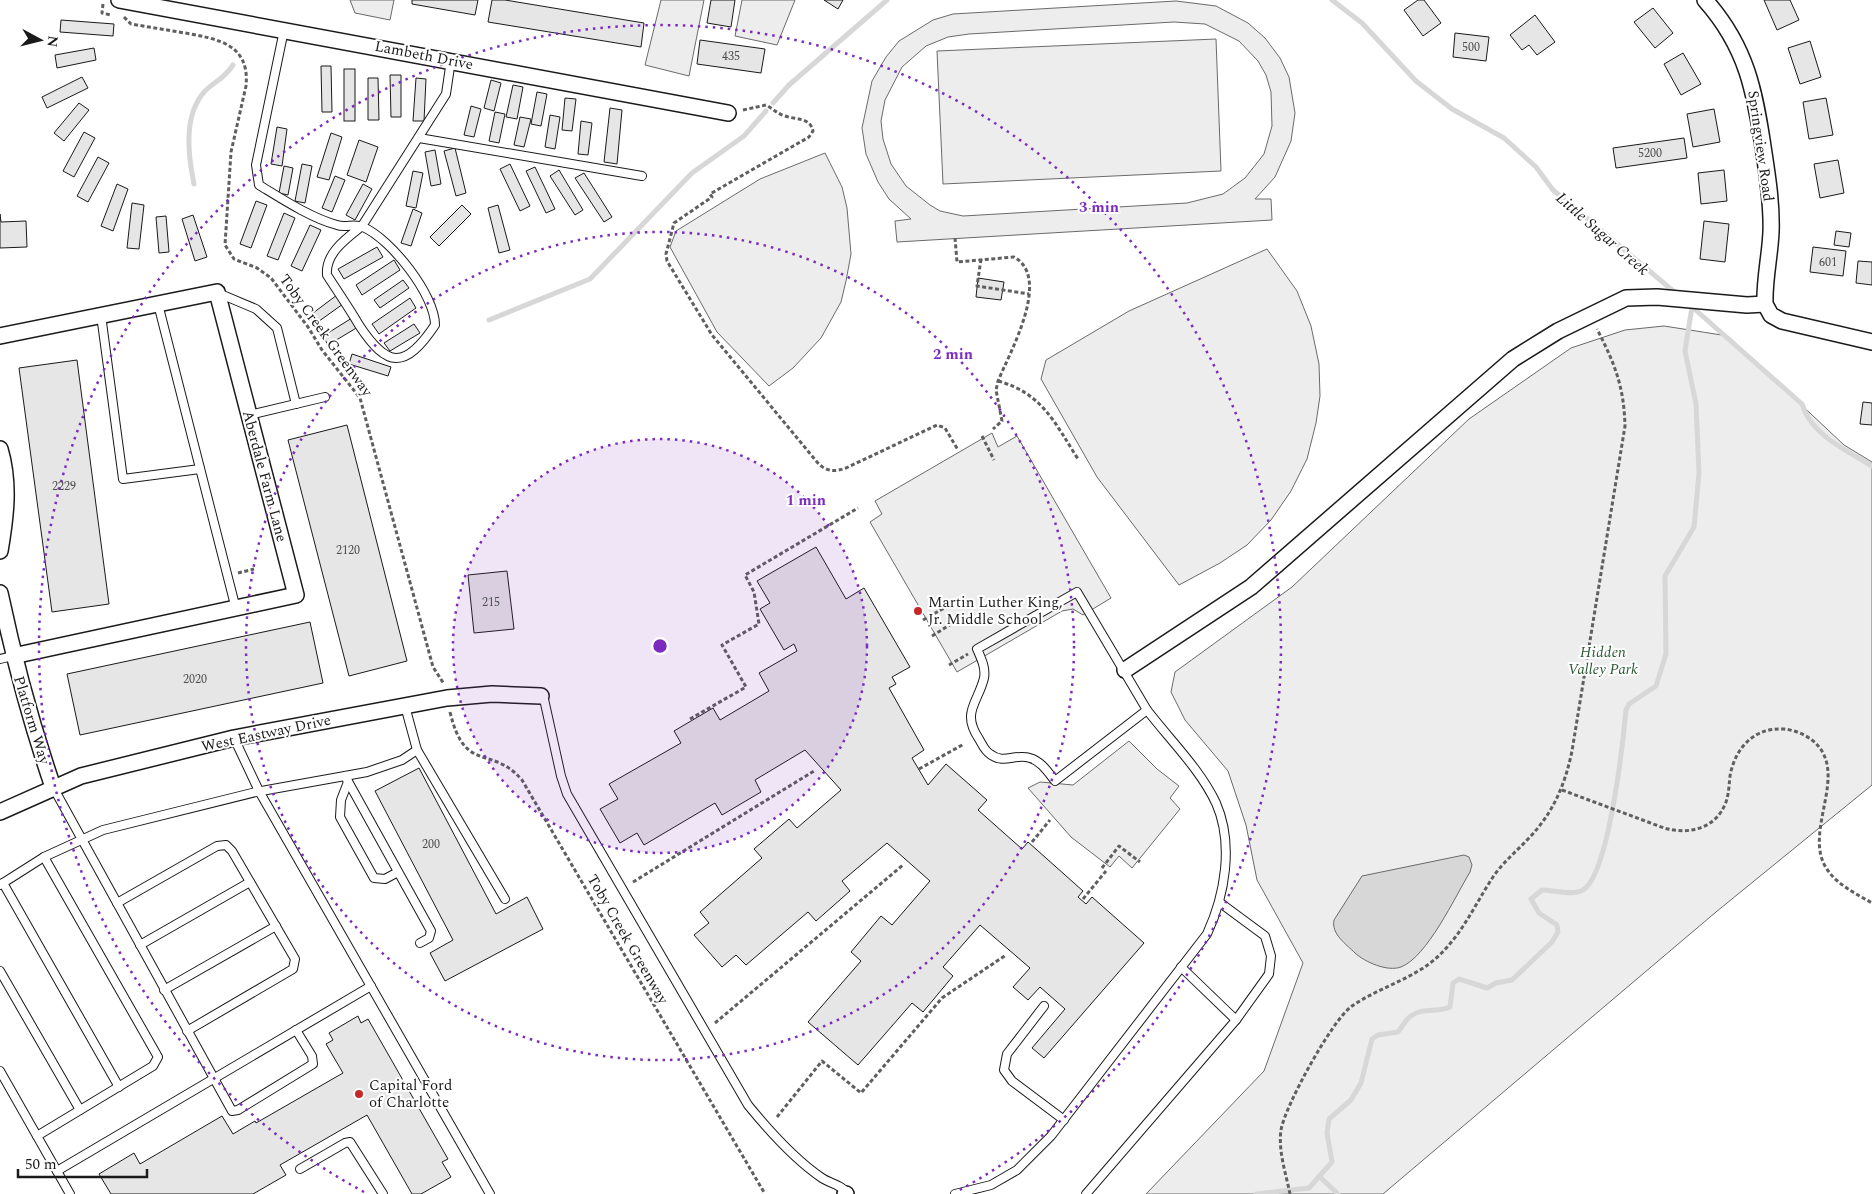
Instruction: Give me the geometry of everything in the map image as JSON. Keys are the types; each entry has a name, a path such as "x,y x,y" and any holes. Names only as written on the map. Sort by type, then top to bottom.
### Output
{"street":[{"name":"Lambeth Drive","path":"121,0 728,113"},
{"name":"Springview Road","path":"1705,0 1734,40 1748,69 1756,99 1769,190 1771,232 1765,304"},
{"path":"0,336 217,292"},
{"name":"Aberdale Farm Lane","path":"6,658 296,595 217,292"},
{"path":"1124,670 1251,587 1513,359 1558,331 1594,316 1626,298 1657,297 1738,305 1765,304 1771,314 1782,321 1872,342"},
{"path":"0,449 5,467 6,513 0,551"},
{"name":"Platform Way","path":"0,593 6,658 53,787"},
{"name":"West Eastway Drive","path":"0,812 81,776 234,738 405,706 492,694 541,696"}],"lane":[{"path":"281,29 256,166 259,185 287,202 338,226 362,226 397,254 417,279 435,316 435,325 428,336 404,358 387,357 370,342 327,275 327,267 332,255 343,241 362,226 420,138 446,94 451,60"},
{"path":"420,138 642,176"},
{"path":"217,292 256,309 277,328 296,404"},
{"path":"158,304 236,608"},
{"path":"101,315 123,479 200,469"},
{"path":"249,415 325,397"},
{"path":"956,1194 991,1185 1017,1170 1064,1120 1207,934 1217,912 1226,853 1223,827 1216,804 1205,784 1147,710 1076,592 977,649 983,665 984,678 973,702 971,714 972,729 987,752 996,759 1006,761 1029,757 1040,764 1054,781 1147,710"},
{"path":"541,696 544,699 560,776 569,799 748,1104 770,1132 816,1174 844,1189 846,1194"},
{"path":"405,706 417,750 505,899"},
{"path":"234,738 258,791 490,1194"},
{"path":"119,1086 1,884 44,857 103,830 258,791 346,779 385,767 417,750"},
{"path":"346,779 431,931 429,938 420,943"},
{"path":"346,779 339,809 342,824 374,878 385,879 398,872"},
{"path":"53,787 232,1111 246,1106 313,1064 312,1056 296,1030"},
{"path":"117,903 221,845 230,848 295,959 293,969 187,1031"},
{"path":"37,1136 153,1066 157,1054 44,857"},
{"path":"140,945 250,882"},
{"path":"1086,1194 1236,1020 1269,974 1271,956 1265,936 1219,902"},
{"path":"164,990 276,926"},
{"path":"1181,967 1236,1020"},
{"path":"0,971 80,1110"},
{"path":"57,1171 371,986"},
{"path":"1044,1006 1007,1054 1004,1070 1012,1081 1064,1120"},
{"path":"0,1070 70,1194"},
{"path":"300,1170 345,1143 350,1142 383,1194"}],"path":[{"name":"Toby Creek Greenway","path":"103,5 102,13 126,17 131,24 218,40 232,47 242,60 245,68 246,86 232,152 228,182 225,245 230,256 250,265 271,278 308,327 322,350 360,398 433,667 443,682"},
{"path":"728,113 736,109 766,105 786,117 810,123 813,130 809,137 710,194 712,197 674,223 666,254 667,261 712,335 817,462 826,469 835,471 846,468 937,426 945,428 958,450"},
{"path":"955,238 957,262 1008,257 1020,260 1026,267 1030,279 1030,294 1026,310 996,390 1002,421 993,429"},
{"path":"980,260 977,286 1030,294"},
{"path":"1290,1194 1282,1158 1281,1137 1285,1118 1338,1019 1361,1000 1419,971 1451,944 1464,927 1492,878 1545,819 1562,790 1572,751 1625,426 1623,392 1619,374 1594,316"},
{"path":"998,381 1023,390 1038,402 1048,412 1078,458"},
{"path":"982,436 994,460"},
{"path":"690,719 746,687 722,646 759,624 754,592 745,575 858,508"},
{"path":"923,620 951,604"},
{"path":"932,636 959,619"},
{"path":"949,665 977,649"},
{"name":"Toby Creek Greenway","path":"452,720 459,738 469,751 483,758 505,764 522,780 765,1194"},
{"path":"1562,790 1673,831 1686,832 1699,829 1712,822 1726,803 1733,763 1738,752 1747,741 1758,733 1770,730 1796,731 1816,743 1827,763 1826,791 1820,830 1821,854 1824,865 1839,882 1872,903"},
{"path":"918,769 964,744"},
{"path":"633,882 814,770"},
{"path":"1032,842 1050,820"},
{"path":"1102,868 1119,846 1140,862"},
{"path":"715,1023 903,865"},
{"path":"1083,899 1106,871"},
{"path":"778,1117 822,1061 861,1093 942,998 1006,955"}],"shaded area":[{"path":"350,0 394,0 390,20 355,13"},
{"path":"661,0 704,0 689,76 645,65"},
{"path":"742,0 795,0 777,45 735,36"},
{"path":"1176,1 1216,6 1248,23 1265,38 1280,58 1289,77 1295,113 1291,141 1275,177 1255,199 1271,199 1272,220 897,242 895,221 911,219 889,199 878,182 866,154 862,128 872,81 886,57 899,41 933,20 953,14","holes":["1174,22 1205,24 1239,41 1258,61 1266,75 1271,92 1272,126 1264,154 1245,178 1223,194 1187,203 963,216 940,211 930,205 906,186 891,164 883,139 881,121 885,100 902,67 926,46 948,37 969,34"]},
{"path":"1216,39 1221,171 943,184 937,51"},
{"path":"825,153 842,187 847,208 851,254 841,302 821,338 793,368 769,386 717,332 670,247 676,231 760,179"},
{"path":"1267,249 1297,291 1311,326 1319,364 1320,396 1316,423 1307,459 1291,491 1271,520 1247,545 1220,563 1179,585 1097,477 1041,379 1046,360 1129,311"},
{"name":"Hidden Valley Park","path":"1664,326 1728,336 1844,445 1872,462 1872,785 1716,912 1383,1194 1146,1194 1264,1071 1303,963 1257,880 1246,825 1228,771 1185,720 1171,692 1175,672 1292,587 1469,419 1571,348 1625,330"},
{"path":"992,433 998,447 1017,436 1111,598 1083,615 1073,609 1062,611 957,672 870,522 882,514 875,501"},
{"path":"1129,741 1157,769 1179,786 1170,798 1180,809 1132,868 1119,856 1110,867 1071,837 1028,788 1040,782 1073,785"},
{"path":"1464,855 1469,857 1472,865 1470,872 1440,925 1421,951 1411,961 1395,968 1370,963 1359,956 1337,934 1334,920 1362,876"}],"building":[{"path":"412,0 478,0 475,15 412,4"},
{"path":"492,0 505,0 644,23 641,47 488,22"},
{"path":"711,0 735,0 731,27 707,23"},
{"path":"824,0 843,0 838,9"},
{"path":"1418,0 1424,0 1441,23 1423,36 1404,10"},
{"path":"1764,0 1790,0 1799,20 1777,30"},
{"path":"1653,8 1673,33 1655,48 1634,22"},
{"path":"1535,15 1555,42 1537,55 1529,45 1522,50 1510,35"},
{"path":"61,20 114,24 113,36 60,32"},
{"path":"1455,33 1489,37 1486,61 1453,57"},
{"path":"700,40 765,49 761,73 697,64"},
{"path":"1810,41 1821,77 1800,84 1788,48"},
{"path":"94,48 96,60 57,68 55,55"},
{"path":"1683,53 1701,84 1681,95 1664,64"},
{"path":"321,66 331,66 332,112 322,112"},
{"path":"344,69 355,69 355,121 344,121"},
{"path":"390,75 401,75 401,117 391,117"},
{"path":"82,77 88,88 47,108 42,97"},
{"path":"368,78 378,78 379,120 368,120"},
{"path":"416,78 426,79 424,121 413,121"},
{"path":"491,80 501,83 494,111 484,108"},
{"path":"513,85 523,87 517,119 506,117"},
{"path":"537,92 547,94 541,126 531,124"},
{"path":"565,98 576,99 572,131 562,130"},
{"path":"1826,98 1833,135 1809,139 1803,102"},
{"path":"79,103 89,110 64,141 54,133"},
{"path":"471,106 481,109 474,137 464,135"},
{"path":"610,108 622,110 617,164 604,162"},
{"path":"1714,109 1720,142 1693,147 1687,114"},
{"path":"495,112 505,114 499,143 489,141"},
{"path":"550,115 560,117 555,149 545,147"},
{"path":"520,117 531,119 524,147 514,145"},
{"path":"581,121 592,123 588,155 578,154"},
{"path":"277,127 287,129 282,166 271,164"},
{"path":"84,132 95,138 74,177 63,171"},
{"path":"331,133 342,137 329,180 317,177"},
{"path":"1684,138 1687,158 1616,168 1613,148"},
{"path":"359,140 378,147 366,182 347,175"},
{"path":"455,148 466,193 456,196 444,151"},
{"path":"435,150 441,184 431,186 425,152"},
{"path":"98,157 109,163 88,202 77,196"},
{"path":"1838,160 1844,193 1820,198 1814,164"},
{"path":"302,164 312,166 305,203 295,201"},
{"path":"510,164 530,206 520,211 500,169"},
{"path":"284,166 293,168 288,195 279,193"},
{"path":"535,167 555,209 546,213 526,171"},
{"path":"559,170 583,210 575,215 550,176"},
{"path":"1724,170 1727,201 1701,204 1698,173"},
{"path":"413,171 423,173 416,208 406,206"},
{"path":"584,173 612,217 604,222 575,178"},
{"path":"335,176 345,180 332,212 322,208"},
{"path":"117,184 128,189 113,231 101,226"},
{"path":"363,184 372,189 355,220 346,215"},
{"path":"256,201 267,205 251,248 240,244"},
{"path":"132,203 144,205 139,249 127,248"},
{"path":"462,205 471,214 439,246 430,237"},
{"path":"498,205 510,250 499,253 488,208"},
{"path":"413,209 422,213 411,246 401,243"},
{"path":"284,213 295,218 278,260 267,256"},
{"path":"0,214 1,222 26,221 27,247 0,248"},
{"path":"193,215 207,257 195,261 182,219"},
{"path":"166,216 169,252 159,253 156,217"},
{"path":"1704,221 1729,224 1725,262 1700,259"},
{"path":"310,225 321,230 302,271 291,266"},
{"path":"1836,231 1851,233 1849,247 1834,245"},
{"path":"377,247 383,257 344,279 338,269"},
{"path":"1813,247 1846,251 1843,276 1810,272"},
{"path":"394,260 400,270 362,295 356,285"},
{"path":"1858,261 1872,262 1872,285 1856,283"},
{"path":"978,278 1004,282 1001,300 976,297"},
{"path":"403,280 409,288 380,308 374,300"},
{"path":"337,295 343,304 315,324 309,316"},
{"path":"410,298 416,308 379,334 372,324"},
{"path":"352,318 358,327 328,345 323,336"},
{"path":"414,324 420,333 390,351 384,343"},
{"path":"352,354 391,367 388,376 349,364"},
{"path":"77,360 109,604 52,612 19,368"},
{"path":"1863,402 1872,403 1872,425 1860,424"},
{"path":"347,425 407,661 349,676 288,440"},
{"path":"816,547 846,599 864,588 910,667 892,677 896,684 889,688 924,750 912,758 928,785 946,764 987,800 978,810 1022,849 1028,842 1083,891 1078,897 1086,904 1092,897 1144,943 1044,1058 1032,1048 1065,1009 1040,987 1028,1000 1013,987 1030,968 980,925 943,967 953,976 923,1012 912,1003 858,1065 808,1022 861,961 851,952 881,916 892,925 930,881 887,843 842,881 850,891 816,921 808,912 746,965 736,955 722,967 694,935 709,923 700,912 762,858 754,849 789,819 797,828 841,790 805,750 755,780 761,792 722,815 715,803 644,845 637,833 620,843 600,809 618,799 609,784 681,743 674,731 713,708 720,720 769,691 759,673 797,651 794,644 784,650 760,609 770,603 757,581"},
{"path":"507,571 514,629 474,633 468,575"},
{"path":"310,622 323,683 80,735 67,674"},
{"path":"419,768 496,914 527,897 543,929 445,981 430,953 453,940 375,791"},
{"name":"Capital Ford of Charlotte","path":"358,1016 361,1023 368,1019 448,1159 442,1162 451,1177 421,1194 412,1194 367,1115 280,1165 286,1175 253,1194 111,1194 99,1174 134,1153 140,1164 222,1116 233,1134 255,1121 256,1123 343,1073 326,1044 333,1040 329,1033"}],"waterway":[{"path":"773,103 789,85 887,0"},
{"name":"Little Sugar Creek","path":"1332,0 1362,23 1416,81 1452,109 1504,138 1536,167 1553,190 1678,295"},
{"path":"194,184 189,148 190,123 193,112 205,91 233,65"},
{"path":"489,320 590,279 692,173 744,136 766,111"},
{"name":"Little Sugar Creek","path":"1690,305 1802,404 1813,425 1821,433 1841,448 1872,466"},
{"path":"1256,1194 1309,1188 1332,1162 1327,1133 1329,1119 1351,1100 1361,1083 1372,1039 1378,1035 1398,1032 1407,1019 1416,1013 1450,1007 1453,983 1459,979 1487,988 1496,983 1512,980 1552,942 1558,932 1557,925 1539,913 1531,899 1542,890 1569,893 1579,892 1592,879 1600,860 1613,806 1626,710 1629,704 1656,686 1666,654 1665,576 1694,527 1699,473 1696,404 1685,351 1692,307"},
{"path":"1319,1176 1338,1194"}],"place":[{"name":"Martin Luther King, Jr. Middle School","path":"918,611"},
{"name":"Capital Ford of Charlotte","path":"359,1094"}]}
